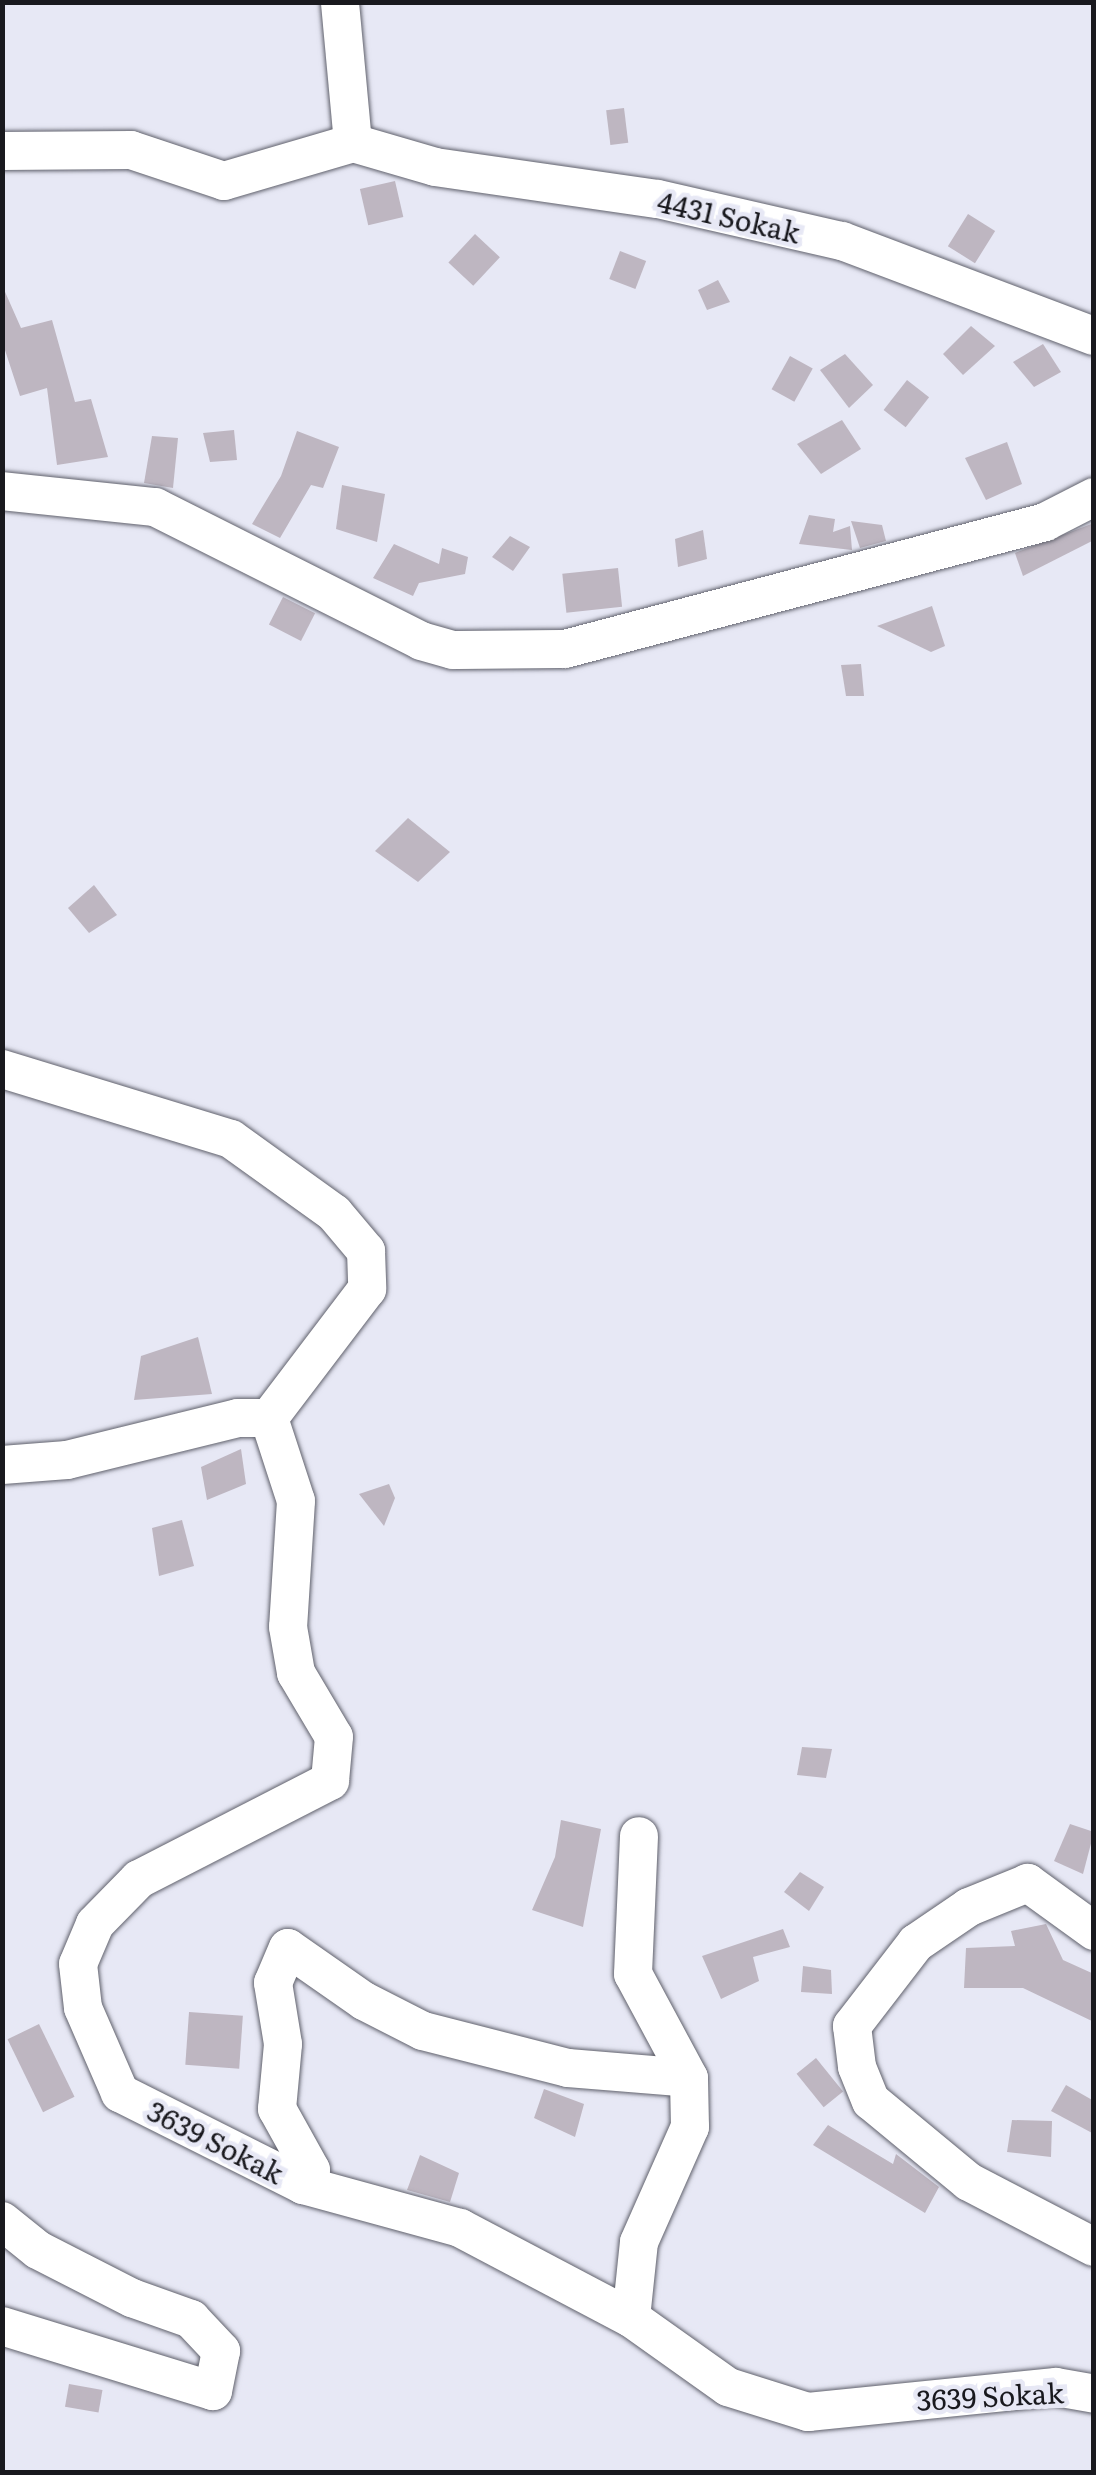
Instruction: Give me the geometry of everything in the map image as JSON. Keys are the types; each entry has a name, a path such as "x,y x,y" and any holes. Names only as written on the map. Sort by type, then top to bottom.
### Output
{"street":[{"path":"2,151 131,150 224,180 353,143 340,2"},
{"name":"4431 Sokak","path":"353,143 436,166 658,199 842,241 1094,336"},
{"path":"2,491 156,507 421,641 453,650 565,649 1045,522 1094,497"},
{"path":"2,1070 231,1139 334,1213 366,1251 367,1289 270,1418 238,1418 67,1460 2,1465"},
{"name":"3639 Sokak","path":"270,1418 296,1501 288,1627 293,1658 334,1738 330,1781 139,1879 95,1924 78,1964 82,2008 120,2093 302,2185 460,2228 631,2318 728,2387 808,2412 1056,2386 1094,2394"},
{"path":"631,2318 638,2242 690,2127 689,2078 633,1974 639,1836"},
{"path":"1094,1931 1028,1883 968,1907 916,1942 852,2026 856,2067 871,2101 969,2182 1094,2247"},
{"path":"302,2185 311,2170 277,2109 283,2044 274,1983 288,1948 364,2002 423,2031 568,2068 689,2078"},
{"path":"2,2222 54,2258 191,2319 221,2350 214,2390 2,2326"}],"building":[{"path":"624,108 628,143 610,145 606,110"},
{"path":"395,181 403,217 368,225 360,189"},
{"path":"968,214 995,231 975,263 948,246"},
{"path":"475,234 500,257 473,286 448,263"},
{"path":"620,251 646,261 635,289 609,279"},
{"path":"718,280 730,302 707,310 698,290"},
{"path":"2,285 21,328 52,320 75,402 91,399 108,457 57,465 47,388 20,396 2,341"},
{"path":"971,326 995,346 963,375 943,354"},
{"path":"1043,344 1061,372 1034,387 1013,362"},
{"path":"845,354 873,385 849,408 820,370"},
{"path":"790,356 813,369 794,402 772,389"},
{"path":"907,380 929,397 906,427 884,410"},
{"path":"842,420 861,449 821,474 797,444"},
{"path":"234,430 237,460 210,462 203,433"},
{"path":"297,431 339,447 323,488 311,485 280,538 252,524 281,476"},
{"path":"152,436 178,438 173,488 144,483"},
{"path":"1007,442 1022,484 986,500 965,458"},
{"path":"342,485 385,494 377,542 336,529"},
{"path":"809,515 835,519 833,532 850,526 852,550 799,544"},
{"path":"851,521 882,525 886,541 860,548"},
{"path":"1094,523 1094,540 1023,576 1015,553"},
{"path":"703,530 707,559 678,567 675,539"},
{"path":"510,536 530,547 513,571 492,557"},
{"path":"394,544 439,564 442,548 468,557 465,574 419,583 413,596 373,578"},
{"path":"618,568 622,607 566,613 562,574"},
{"path":"283,597 315,613 301,641 269,625"},
{"path":"932,606 945,646 931,652 877,626"},
{"path":"861,664 864,696 846,696 841,665"},
{"path":"408,818 450,852 418,882 375,851"},
{"path":"94,885 117,915 89,933 68,908"},
{"path":"198,1337 212,1394 134,1400 141,1356"},
{"path":"241,1449 246,1484 207,1500 201,1467"},
{"path":"389,1484 395,1498 384,1526 359,1494"},
{"path":"182,1520 194,1566 159,1576 152,1528"},
{"path":"802,1747 832,1749 826,1778 797,1775"},
{"path":"561,1820 601,1829 583,1927 532,1910 555,1857"},
{"path":"1070,1824 1094,1832 1083,1874 1054,1861"},
{"path":"800,1872 824,1887 809,1911 784,1892"},
{"path":"1046,1924 1063,1960 1094,1974 1094,2022 1023,1988 964,1988 966,1948 1015,1946 1011,1931"},
{"path":"783,1929 790,1947 753,1957 759,1981 721,1999 702,1956"},
{"path":"803,1966 831,1970 832,1994 801,1992"},
{"path":"189,2012 243,2016 239,2069 185,2065"},
{"path":"39,2024 75,2097 43,2112 8,2039"},
{"path":"816,2058 843,2091 824,2107 797,2074"},
{"path":"1066,2085 1094,2101 1094,2134 1051,2111"},
{"path":"544,2089 584,2104 575,2137 534,2118"},
{"path":"1012,2120 1052,2121 1051,2157 1007,2152"},
{"path":"828,2125 893,2164 896,2154 939,2187 925,2213 813,2145"},
{"path":"420,2155 459,2173 450,2202 407,2190"},
{"path":"69,2384 102,2390 98,2413 65,2407"}]}
